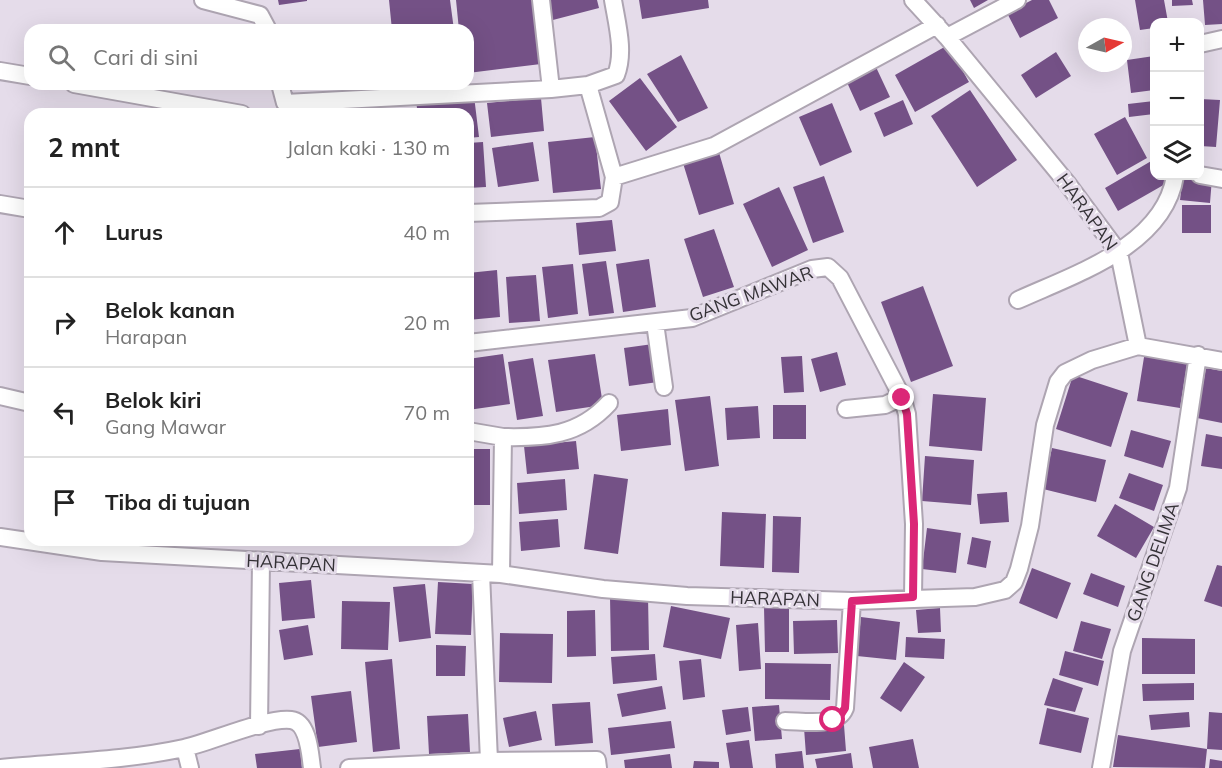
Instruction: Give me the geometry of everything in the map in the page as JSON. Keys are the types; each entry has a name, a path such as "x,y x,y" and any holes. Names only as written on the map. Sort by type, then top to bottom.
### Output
{"street":[{"path":"203,0 260,15 265,24"},
{"path":"541,0 551,89"},
{"path":"297,108 588,85 615,75 620,66 613,0"},
{"name":"HARAPAN","path":"67,546 102,552 501,574 603,589 666,594 852,601 913,597 975,597 1005,590 1014,582 1030,526 1044,424 1058,382 1065,373 1092,360 1138,346 1119,253 1067,183 942,31 913,0"},
{"path":"614,177 714,146 942,31 1017,0"},
{"path":"1204,43 1222,39"},
{"path":"0,71 24,75"},
{"path":"474,213 599,208 610,202 614,177 588,85"},
{"path":"107,90 206,108"},
{"path":"281,90 284,108"},
{"path":"1204,176 1222,178"},
{"path":"1018,300 1119,253 1163,212 1172,195 1174,180"},
{"path":"0,204 24,208"},
{"name":"GANG MAWAR","path":"474,342 692,318 812,269 828,267 840,278 902,398 907,414 914,524 913,597"},
{"path":"655,323 664,387"},
{"path":"1138,346 1222,361"},
{"name":"GANG DELIMA","path":"1101,768 1122,651 1179,489 1198,355"},
{"path":"0,396 24,402"},
{"path":"846,409 885,405 902,398"},
{"path":"474,432 502,437 527,437 579,428 609,403"},
{"path":"501,574 502,437"},
{"name":"HARAPAN","path":"0,537 24,540"},
{"path":"259,726 261,561"},
{"path":"481,573 489,761"},
{"path":"785,722 833,720 842,715 845,708 852,601"},
{"path":"1,768 97,765 185,748 259,726 292,720 300,724 307,738 312,768"},
{"path":"185,748 190,768"},
{"path":"349,768 489,761 597,760 598,768"}],"building":[{"path":"278,0 307,0 307,1 279,5"},
{"path":"389,0 450,0 453,24 391,24"},
{"path":"456,0 533,0 541,64 474,72 474,24 458,24"},
{"path":"544,0 597,0 599,8 549,21"},
{"path":"639,0 708,0 709,8 642,19"},
{"path":"970,0 988,0 974,8"},
{"path":"1032,0 1049,0 1058,18 1020,38 1007,13"},
{"path":"1135,0 1164,0 1167,18 1150,18 1150,29 1140,30"},
{"path":"1172,0 1192,0 1193,5 1172,6"},
{"path":"1203,0 1222,0 1222,24 1205,25"},
{"path":"948,45 969,82 915,112 895,75"},
{"path":"1056,52 1071,76 1036,98 1021,75"},
{"path":"681,55 708,108 678,122 647,74"},
{"path":"1150,57 1150,91 1131,93 1128,72 1132,72 1132,59"},
{"path":"875,65 890,97 860,111 845,78"},
{"path":"640,78 677,127 646,151 609,101"},
{"path":"970,90 1017,160 977,187 931,116"},
{"path":"474,96 479,137 474,137 474,108 417,108 416,102"},
{"path":"541,98 544,131 491,137 487,103"},
{"path":"1204,99 1220,100 1216,147 1204,146"},
{"path":"903,100 913,124 884,137 874,113"},
{"path":"1150,101 1150,114 1129,117 1128,104"},
{"path":"832,103 852,152 820,166 799,117"},
{"path":"1125,117 1147,158 1117,175 1094,134"},
{"path":"595,137 601,189 553,193 548,142"},
{"path":"483,142 486,187 474,188 474,143"},
{"path":"533,142 539,181 498,187 492,148"},
{"path":"718,149 734,204 699,215 682,160"},
{"path":"1150,162 1150,180 1165,180 1167,183 1118,211 1105,188"},
{"path":"824,176 844,232 813,243 793,187"},
{"path":"1212,178 1210,203 1180,200 1182,180"},
{"path":"779,187 808,250 772,267 743,204"},
{"path":"1182,205 1211,205 1211,233 1182,233"},
{"path":"612,220 616,251 579,255 576,223"},
{"path":"714,229 734,287 703,297 684,239"},
{"path":"649,259 656,307 623,312 616,264"},
{"path":"606,261 614,313 589,316 582,264"},
{"path":"573,264 578,314 548,318 542,267"},
{"path":"497,270 500,317 474,319 474,272"},
{"path":"536,275 540,321 509,323 506,277"},
{"path":"923,286 953,366 911,382 881,302"},
{"path":"653,344 658,382 629,386 624,348"},
{"path":"1145,351 1188,358 1180,408 1137,401"},
{"path":"837,352 846,385 820,392 811,359"},
{"path":"503,354 510,404 474,409 474,358"},
{"path":"595,354 603,405 556,412 548,360"},
{"path":"802,356 804,392 784,393 781,357"},
{"path":"533,358 543,416 517,420 508,362"},
{"path":"1206,368 1222,371 1222,423 1197,418"},
{"path":"1073,375 1128,393 1111,447 1056,429"},
{"path":"933,394 986,398 982,451 929,446"},
{"path":"710,396 719,466 685,471 675,400"},
{"path":"773,405 806,405 806,439 773,439"},
{"path":"758,406 760,438 727,440 725,408"},
{"path":"668,409 671,445 621,451 617,415"},
{"path":"1131,430 1171,441 1163,468 1124,456"},
{"path":"1206,434 1222,437 1222,469 1201,466"},
{"path":"576,441 579,469 527,474 524,446"},
{"path":"1052,448 1106,460 1096,502 1043,489"},
{"path":"474,449 490,449 490,505 474,505"},
{"path":"925,456 974,460 971,505 922,501"},
{"path":"1129,473 1163,485 1154,511 1119,498"},
{"path":"594,474 628,479 618,554 584,549"},
{"path":"565,479 567,510 519,514 517,483"},
{"path":"1007,492 1009,522 980,524 977,494"},
{"path":"1115,504 1154,527 1136,558 1097,536"},
{"path":"722,512 766,514 764,568 720,566"},
{"path":"773,516 801,517 799,573 772,572"},
{"path":"558,519 560,547 521,551 519,522"},
{"path":"927,528 961,533 956,573 922,569"},
{"path":"972,537 991,541 986,568 967,564"},
{"path":"1217,565 1222,566 1222,607 1204,601"},
{"path":"1032,568 1071,583 1057,619 1019,603"},
{"path":"1091,573 1125,586 1118,607 1083,594"},
{"path":"311,580 315,618 282,621 279,583"},
{"path":"438,582 473,584 471,635 435,634"},
{"path":"425,584 431,638 399,642 393,587"},
{"path":"648,596 649,650 611,651 610,597"},
{"path":"342,601 390,602 388,650 341,649"},
{"path":"671,606 730,618 721,659 663,647"},
{"path":"764,607 789,607 789,652 765,652"},
{"path":"940,608 941,632 918,633 916,610"},
{"path":"595,610 596,656 567,657 567,611"},
{"path":"861,617 900,622 896,660 857,656"},
{"path":"837,620 838,653 794,654 793,621"},
{"path":"1081,621 1111,629 1102,659 1073,651"},
{"path":"758,623 761,669 739,671 736,625"},
{"path":"308,625 313,655 284,660 279,630"},
{"path":"500,633 553,634 552,683 499,682"},
{"path":"906,637 945,639 944,659 905,657"},
{"path":"1142,638 1195,639 1195,674 1142,674"},
{"path":"436,645 466,646 465,676 436,676"},
{"path":"1065,651 1104,661 1098,686 1059,675"},
{"path":"655,654 657,680 613,684 611,657"},
{"path":"392,659 400,749 373,752 365,662"},
{"path":"701,659 705,697 683,700 679,661"},
{"path":"904,662 925,677 901,712 880,698"},
{"path":"765,663 831,664 830,700 765,699"},
{"path":"1053,678 1083,688 1075,712 1044,705"},
{"path":"1194,683 1194,700 1143,701 1142,684"},
{"path":"662,686 666,709 622,717 617,694"},
{"path":"351,691 357,742 318,747 311,696"},
{"path":"590,702 593,743 555,746 552,704"},
{"path":"779,705 782,739 755,741 752,707"},
{"path":"748,707 751,731 726,735 722,710"},
{"path":"1047,708 1089,718 1081,753 1039,744"},
{"path":"536,711 542,740 509,747 503,718"},
{"path":"1189,712 1190,727 1151,730 1149,715"},
{"path":"1209,712 1222,713 1222,750 1207,749"},
{"path":"468,714 470,752 429,754 427,716"},
{"path":"671,721 675,748 611,755 608,728"},
{"path":"844,725 846,751 806,755 804,728"},
{"path":"1118,735 1207,749 1205,768 1113,767"},
{"path":"913,739 919,768 873,768 869,747"},
{"path":"749,740 753,768 730,768 726,743"},
{"path":"300,749 302,768 257,768 255,754"},
{"path":"802,751 804,768 776,768 775,754"},
{"path":"851,753 853,768 817,768 815,759"},
{"path":"670,754 672,768 625,768 624,760"},
{"path":"1210,759 1222,761 1222,768 1209,768"},
{"path":"694,761 719,762 719,768 693,768"}],"route":[{"path":"833,720 838,719 845,708 852,601 913,597 914,524 907,414 902,398"}]}
